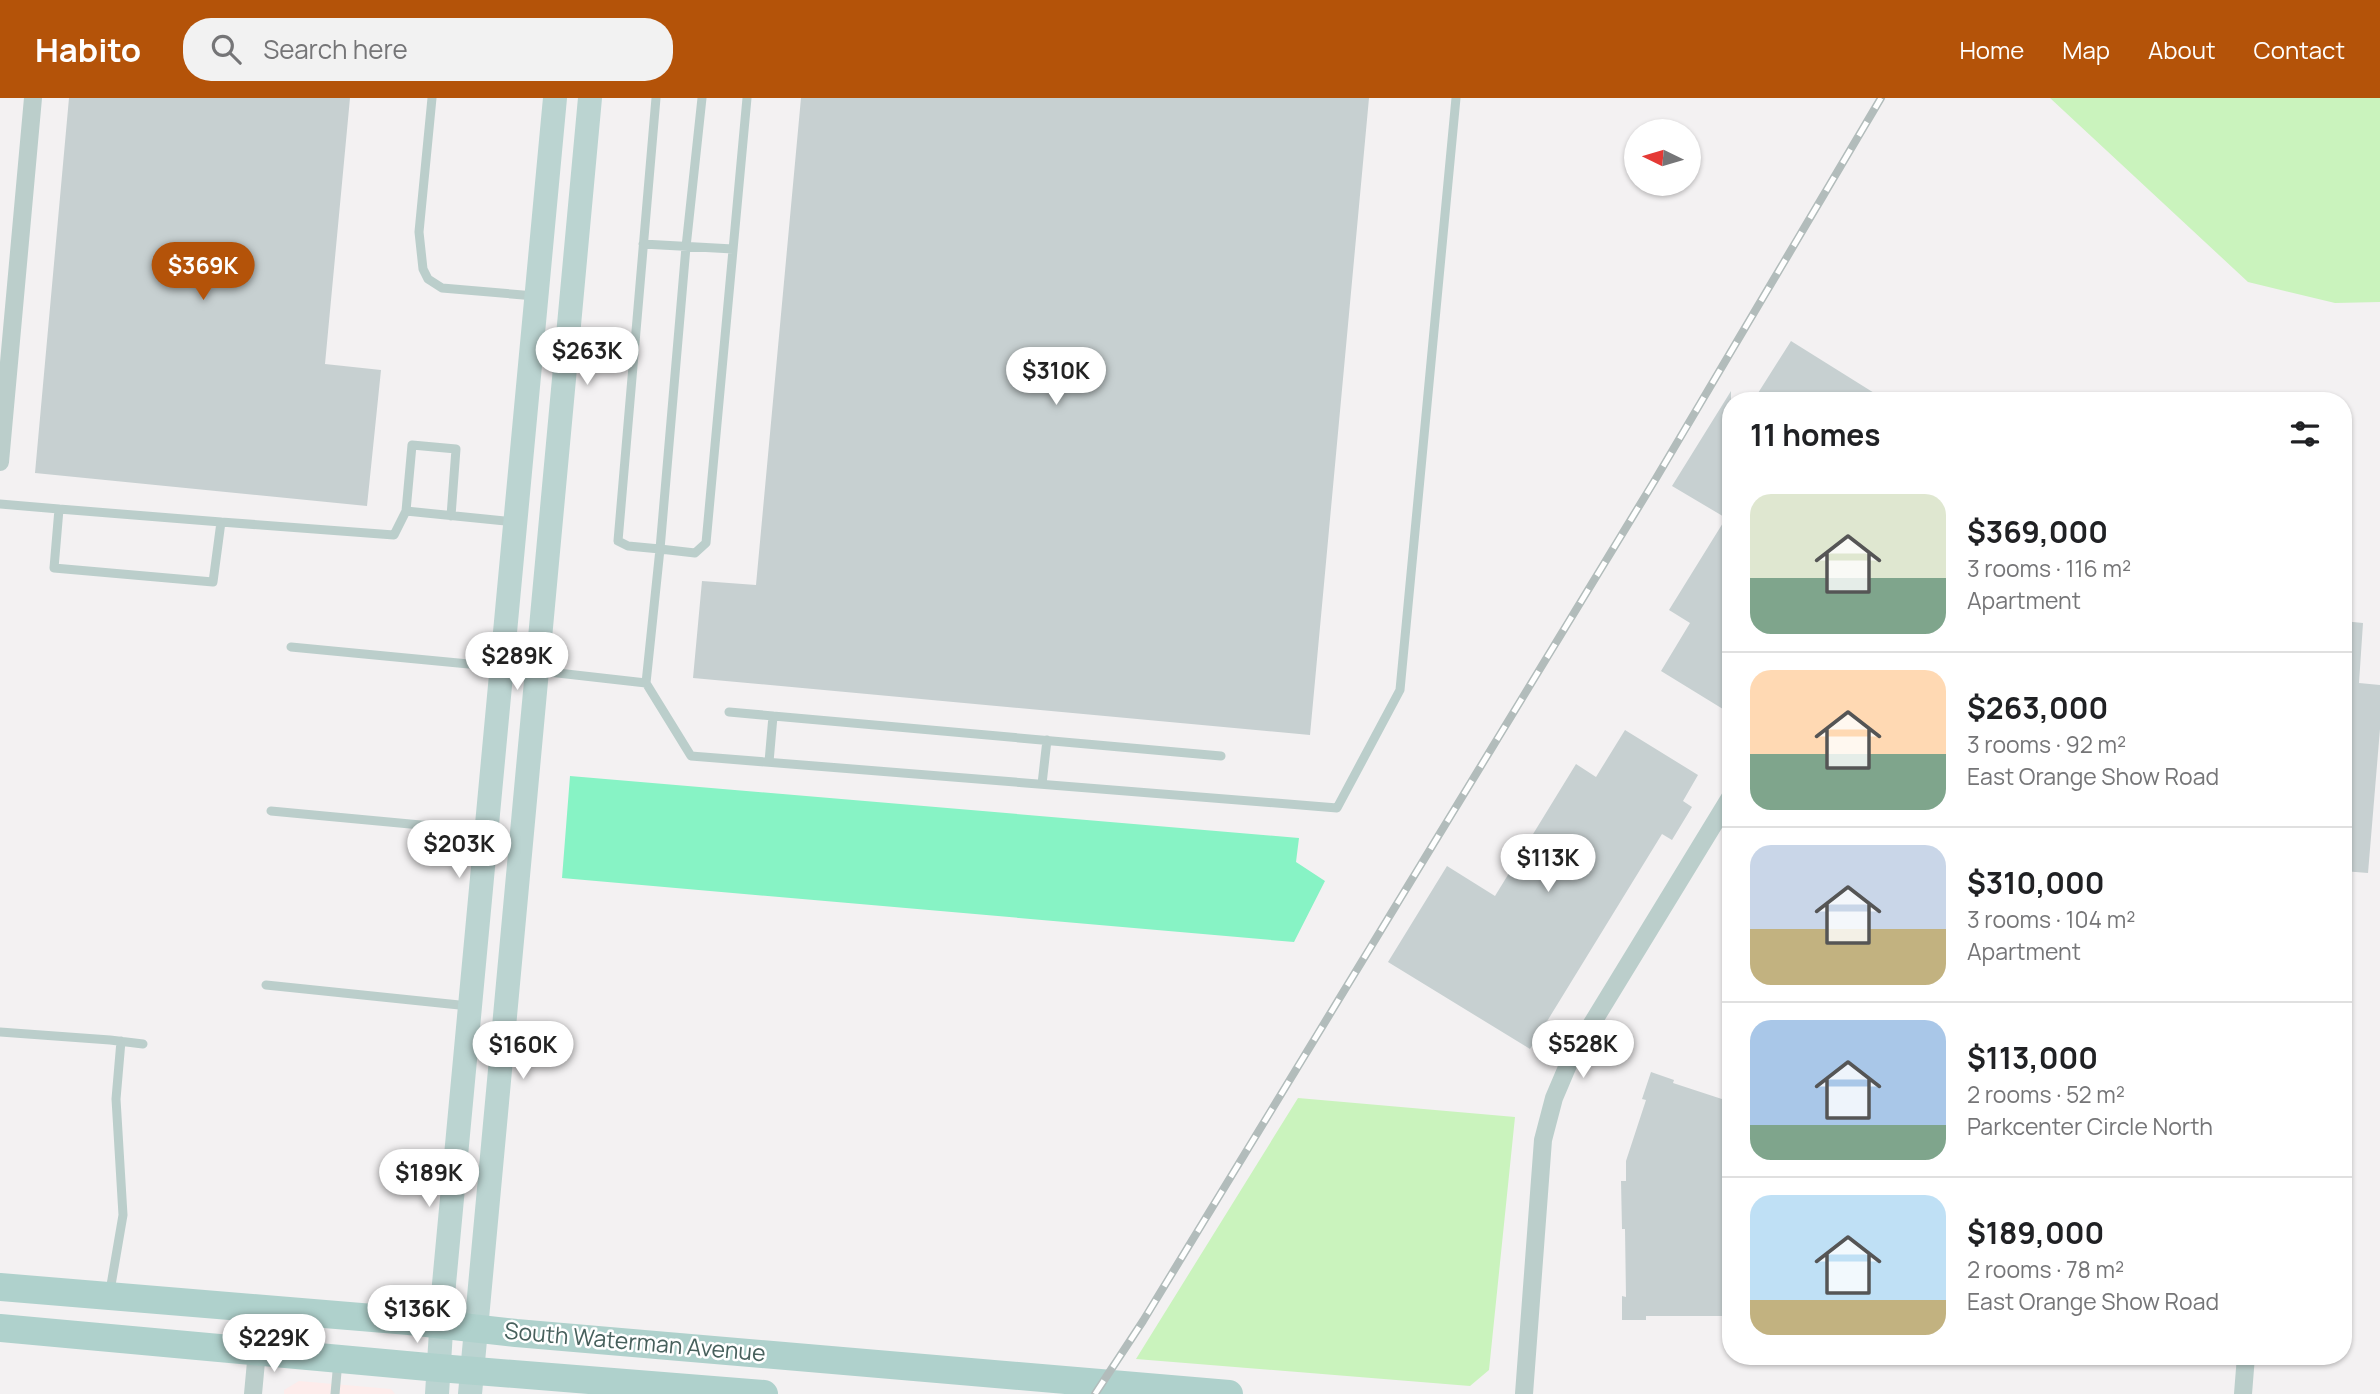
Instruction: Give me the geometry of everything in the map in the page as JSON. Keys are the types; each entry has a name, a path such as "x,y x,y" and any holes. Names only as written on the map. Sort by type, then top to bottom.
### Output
{"main road":[{"path":"438,1381 441,1324 555,98"},
{"path":"471,1382 590,98"},
{"path":"502,667 538,671"},
{"name":"South Waterman Avenue","path":"0,1287 1229,1394"},
{"name":"South Waterman Avenue","path":"0,1328 338,1358 438,1381 764,1394"}],"street":[{"path":"0,462 5,359 33,98"},
{"path":"1524,1394 1543,1140 1554,1098 1571,1058 1722,811"},
{"path":"253,1394 257,1351"},
{"path":"2243,1394 2245,1365"}],"lane":[{"path":"432,98 419,232 423,269 428,279 442,288 536,296"},
{"path":"656,98 618,541 628,546 695,553 706,543 747,98"},
{"path":"702,98 646,683 691,756 1337,808 1400,690 1455,98"},
{"path":"643,244 733,249"},
{"path":"0,504 394,535 406,511 412,445 456,449 451,516"},
{"path":"59,509 54,568 200,581 213,582 221,522"},
{"path":"406,511 515,522"},
{"path":"291,647 502,667"},
{"path":"538,671 646,683"},
{"path":"729,712 1222,756"},
{"path":"769,762 773,716"},
{"path":"1042,784 1047,740"},
{"path":"271,811 487,831"},
{"path":"266,985 470,1006"},
{"path":"0,1032 143,1044"},
{"path":"109,1296 123,1215 116,1099 121,1041"},
{"path":"335,1394 338,1358"},
{"path":"2243,1394 2249,1394"}],"shaded area":[{"path":"2050,98 2380,98 2380,302 2335,303 2248,282"},
{"path":"570,776 1299,838 1296,862 1325,881 1294,942 562,878"},
{"path":"1298,1098 1515,1117 1489,1370 1470,1386 1136,1359"},
{"path":"299,1381 391,1389 395,1394 284,1394 284,1390"}],"building":[{"path":"69,98 350,98 325,364 381,370 367,506 35,473"},
{"path":"801,98 1369,98 1310,735 693,678 702,581 756,585"},
{"path":"1791,341 1873,392 1759,392"},
{"path":"1722,405 1722,516 1672,486"},
{"path":"1722,524 1722,708 1661,671 1690,623 1669,610"},
{"path":"2352,622 2363,623 2359,683 2380,685 2380,729 2368,873 2352,872"},
{"path":"1625,730 1698,775 1683,801 1692,807 1672,840 1662,834 1530,1049 1388,962 1447,866 1495,896 1576,764 1596,777"},
{"path":"1651,1072 1674,1080 1673,1083 1722,1099 1722,1316 1646,1316 1646,1320 1622,1320 1622,1296 1626,1297 1621,1181 1626,1181 1626,1161 1646,1100 1642,1099"}],"railway":[{"path":"1095,1394 1143,1321 1655,480 1881,98"}]}
